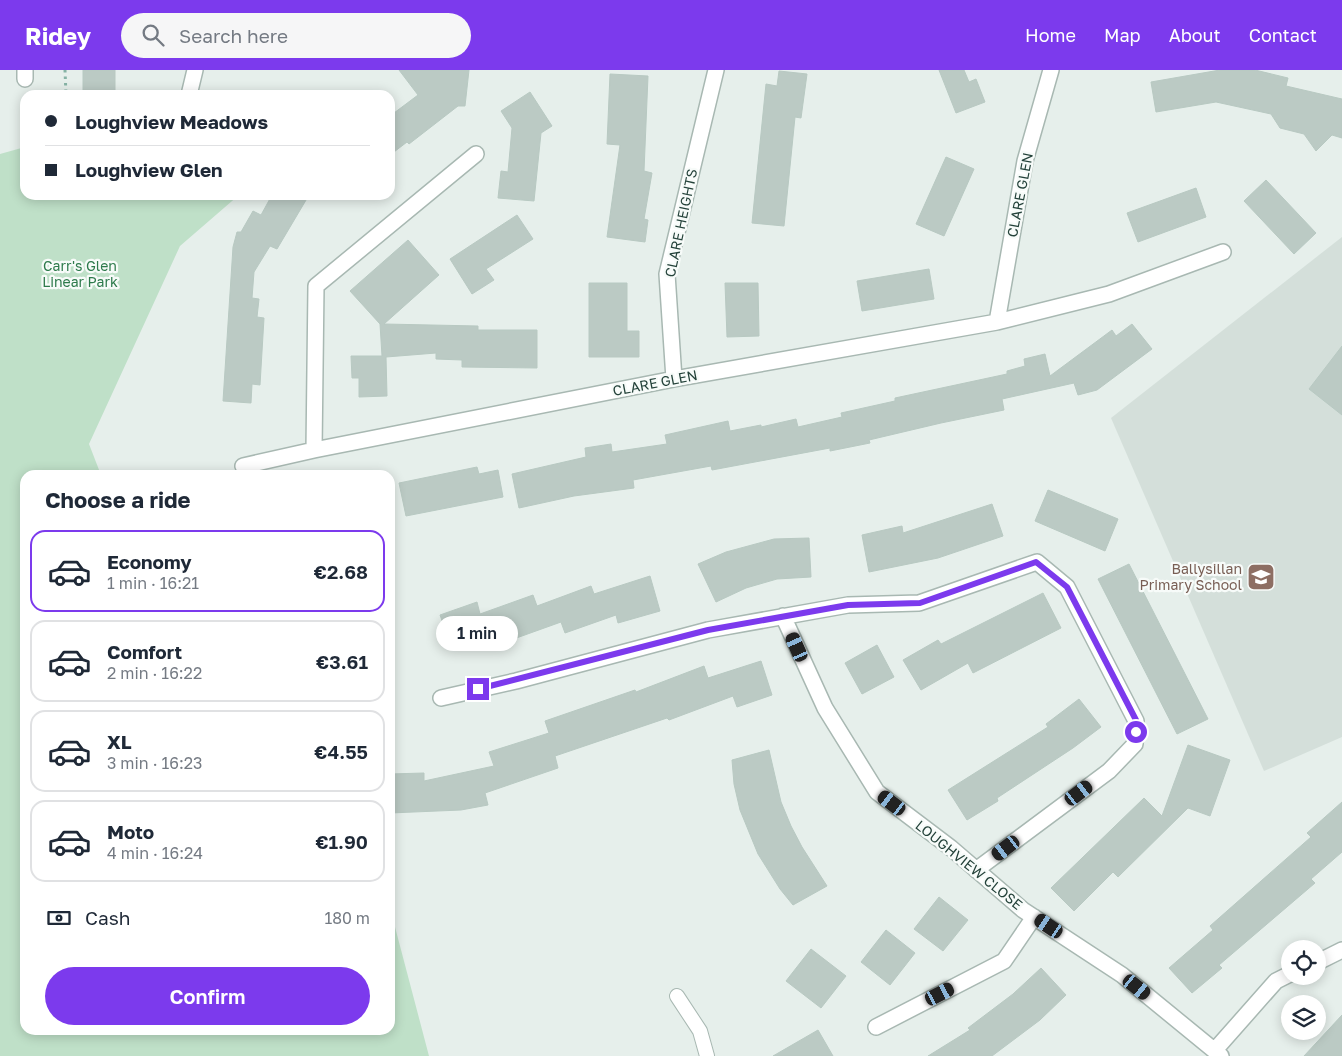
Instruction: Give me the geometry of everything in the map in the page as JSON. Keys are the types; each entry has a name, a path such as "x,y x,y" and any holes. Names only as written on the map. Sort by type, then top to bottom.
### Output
{"street":[{"path":"191,90 195,70"},
{"name":"CLARE HEIGHTS","path":"674,379 667,274 716,70"},
{"name":"CLARE GLEN","path":"997,322 1025,161 1051,70"},
{"path":"314,450 316,286 476,154"},
{"name":"CLARE GLEN","path":"243,466 314,450 674,379 997,322 1109,294 1223,252"},
{"path":"441,698 516,681 708,630 848,605 920,603 1036,562 1067,587 1136,720 1135,744 1109,771 976,870"},
{"name":"LOUGHVIEW CLOSE","path":"783,616 825,708 877,792 951,848 1023,910 1122,975 1218,1053"},
{"path":"876,1026 1004,961 1034,917"},
{"path":"1326,958 1342,950"},
{"path":"1218,1053 1276,981 1281,978"}],"lane":[{"path":"677,996 700,1031 708,1056"}],"path":[{"path":"64,70 66,90"},
{"path":"25,74 25,90"}],"shaded area":[{"name":"Ballysillan Primary School","path":"1342,237 1342,737 1264,771 1111,418"}],"green space":[{"name":"Carr's Glen Linear Park","path":"20,148 20,200 233,200 180,246 89,444 99,470 20,470 20,1035 395,1035 395,927 429,1056 0,1056 0,154"}],"building":[{"path":"83,70 115,70 115,90 83,90"},
{"path":"399,70 469,70 465,106 458,106 409,144 407,142 395,151 395,112 418,95"},
{"path":"939,70 964,70 969,82 976,79 985,102 956,113"},
{"path":"1220,70 1255,70 1288,78 1286,86 1342,99 1342,138 1332,135 1316,151 1304,134 1280,128 1271,114 1216,102 1156,112 1151,82"},
{"path":"779,71 807,74 801,118 795,117 784,226 752,223 766,84 777,86"},
{"path":"610,74 648,76 644,171 652,173 644,219 648,220 645,242 607,237 620,145 607,144"},
{"path":"530,92 552,126 541,133 534,201 498,198 501,171 508,172 512,128 501,111"},
{"path":"946,157 974,169 944,236 916,224"},
{"path":"1266,180 1316,233 1294,254 1244,201"},
{"path":"1196,188 1206,217 1138,242 1127,213"},
{"path":"269,200 306,200 277,249 270,246 254,272 252,298 259,299 257,317 264,318 260,385 252,384 251,403 223,401 233,247 237,232 241,232 253,211 261,215"},
{"path":"517,215 533,239 486,269 494,280 472,294 450,259"},
{"path":"408,240 439,275 384,324 478,326 478,330 537,330 537,368 462,367 462,360 436,359 436,353 386,357 387,396 359,397 359,378 352,378 351,356 382,356 380,324 350,291"},
{"path":"929,269 934,299 862,311 857,281"},
{"path":"589,283 627,283 627,331 639,331 639,357 589,357"},
{"path":"725,283 758,283 759,336 727,337"},
{"path":"1132,324 1152,349 1097,390 1078,395 1074,383 1002,399 1004,410 869,440 870,443 830,451 830,448 712,470 711,466 633,480 634,488 574,496 519,508 512,474 586,457 585,448 611,444 612,452 667,444 665,435 728,421 730,431 761,425 761,427 796,419 798,427 842,417 841,413 895,401 895,398 1007,374 1007,371 1025,366 1024,359 1045,354 1050,376 1112,330 1116,336"},
{"path":"1342,346 1342,415 1309,389"},
{"path":"477,467 479,474 498,470 503,497 406,516 399,483"},
{"path":"1048,490 1118,519 1105,551 1035,521"},
{"path":"992,504 1003,536 938,558 869,572 862,535 902,526 903,533"},
{"path":"809,538 811,577 777,579 746,588 716,602 698,564 726,552 774,539"},
{"path":"1129,564 1208,719 1177,734 1098,579"},
{"path":"650,576 660,611 618,623 616,615 565,633 561,622 508,641 505,631 452,648 440,615 477,602 480,614 533,595 537,606 591,586 594,594"},
{"path":"1043,593 1061,628 973,673 968,663 921,690 903,660 938,640 941,644"},
{"path":"877,645 894,677 862,694 845,663"},
{"path":"761,661 772,695 737,707 733,696 669,720 667,718 555,756 558,768 485,793 488,805 461,810 395,813 395,774 424,773 424,781 494,766 489,752 549,733 545,721 635,690 636,692 704,666 708,678"},
{"path":"1079,699 1101,727 1073,748 997,798 998,801 967,820 948,790 1048,727 1046,724"},
{"path":"1188,745 1230,760 1210,816 1188,808 1118,877 1113,872 1074,911 1051,888 1144,798 1162,816"},
{"path":"769,750 781,802 791,826 827,886 793,905 780,889 758,854 740,810 734,784 732,760"},
{"path":"1342,802 1342,852 1311,879 1315,883 1219,965 1222,968 1192,993 1169,968 1213,930 1210,926 1311,837 1307,833"},
{"path":"939,897 968,920 943,951 914,929"},
{"path":"886,930 915,953 890,985 861,962"},
{"path":"811,949 846,976 821,1008 786,981"},
{"path":"1041,968 1066,995 1040,1020 992,1056 928,1056 970,1030 968,1028 1013,994"},
{"path":"1342,1015 1342,1056 1304,1056 1319,1040 1326,1040 1326,1032"},
{"path":"818,1030 833,1056 773,1056"}],"place":[{"name":"Ballysillan Primary School","path":"1261,577"}],"route":[{"path":"478,689 516,681 708,630 848,605 920,603 1036,562 1067,587 1136,720 1136,732"}]}
